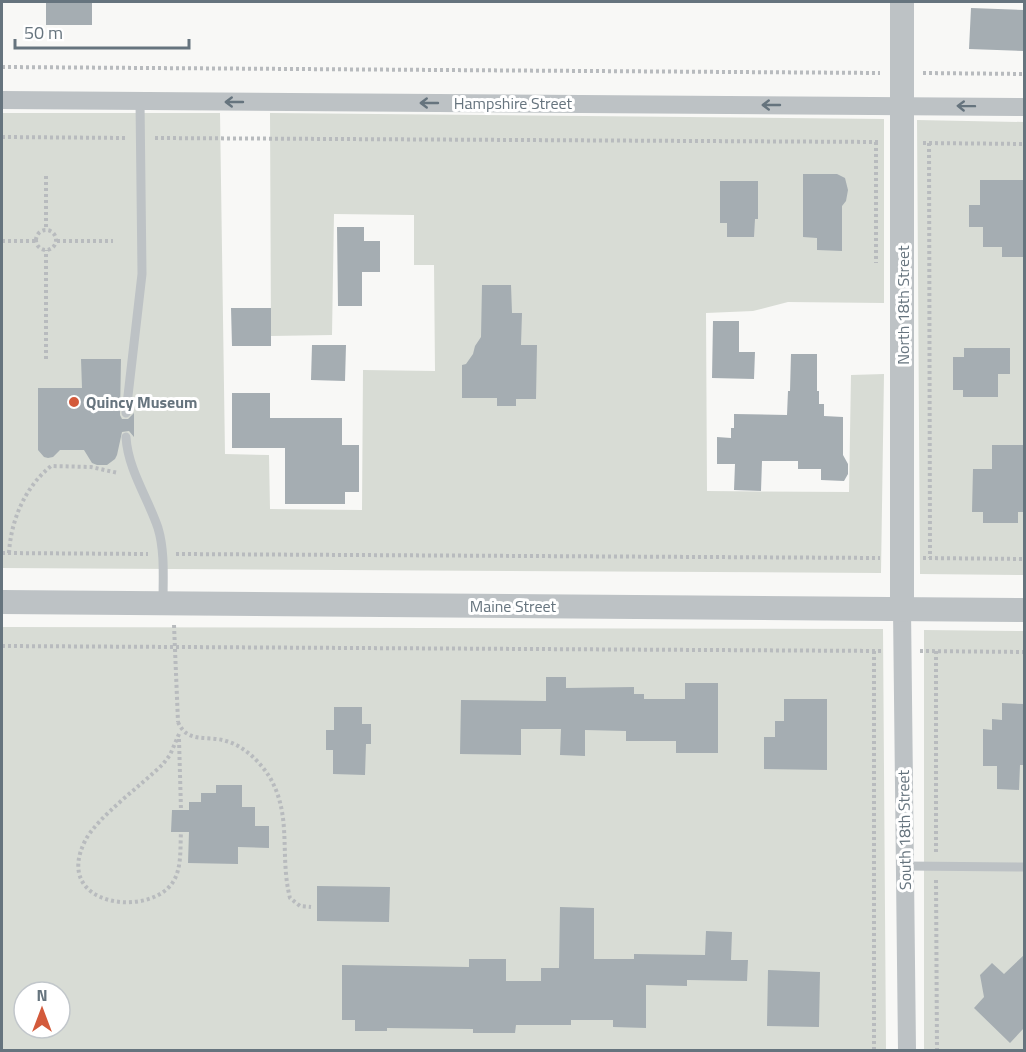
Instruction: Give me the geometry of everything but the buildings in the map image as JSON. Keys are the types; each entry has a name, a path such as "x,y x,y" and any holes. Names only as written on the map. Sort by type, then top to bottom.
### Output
{"street":[{"name":"North 18th Street","path":"902,2 902,609"},
{"name":"Hampshire Street","path":"2,100 1024,107"},
{"name":"Maine Street","path":"2,602 1024,610"},
{"name":"South 18th Street","path":"902,609 907,1050"}],"lane":[{"path":"126,413 142,274 140,102"},
{"path":"126,437 126,449 131,466 159,531 168,603"},
{"path":"905,866 1024,867"}],"path":[{"path":"2,67 1024,74"},
{"path":"2,137 1024,144"},
{"path":"929,143 930,558"},
{"path":"46,176 46,230"},
{"path":"46,230 55,235 57,241 54,247 46,250 38,247 36,241 38,235 46,230"},
{"path":"2,241 36,241"},
{"path":"57,241 113,241"},
{"path":"46,250 46,359"},
{"path":"9,553 14,523 24,498 38,478 51,466 101,468 123,476 141,487"},
{"path":"2,553 1024,559"},
{"path":"168,603 175,647 181,810"},
{"path":"2,646 1024,652"},
{"path":"874,651 874,1050"},
{"path":"178,722 182,731 189,736 225,740 239,746 250,754 267,773 276,789 285,820 286,870 290,898 300,906 311,907"},
{"path":"179,734 170,755 163,764 96,824 85,841 80,854 79,866 86,888 96,897 129,902 165,891 173,883 177,873 181,832"}],"shaded area":[{"path":"2,113 220,113 225,454 269,455 270,509 362,510 363,370 435,371 434,265 414,265 414,215 334,214 332,335 271,336 270,113 884,119 884,303 788,302 753,311 706,313 707,491 849,492 851,375 884,374 881,573 2,568"},
{"path":"917,120 1024,122 1024,575 920,574"},
{"path":"2,627 883,629 886,1050 2,1050"},
{"path":"924,630 1024,631 1024,1050 924,1050"}],"place":[{"name":"Quincy Museum","path":"74,402"}]}
